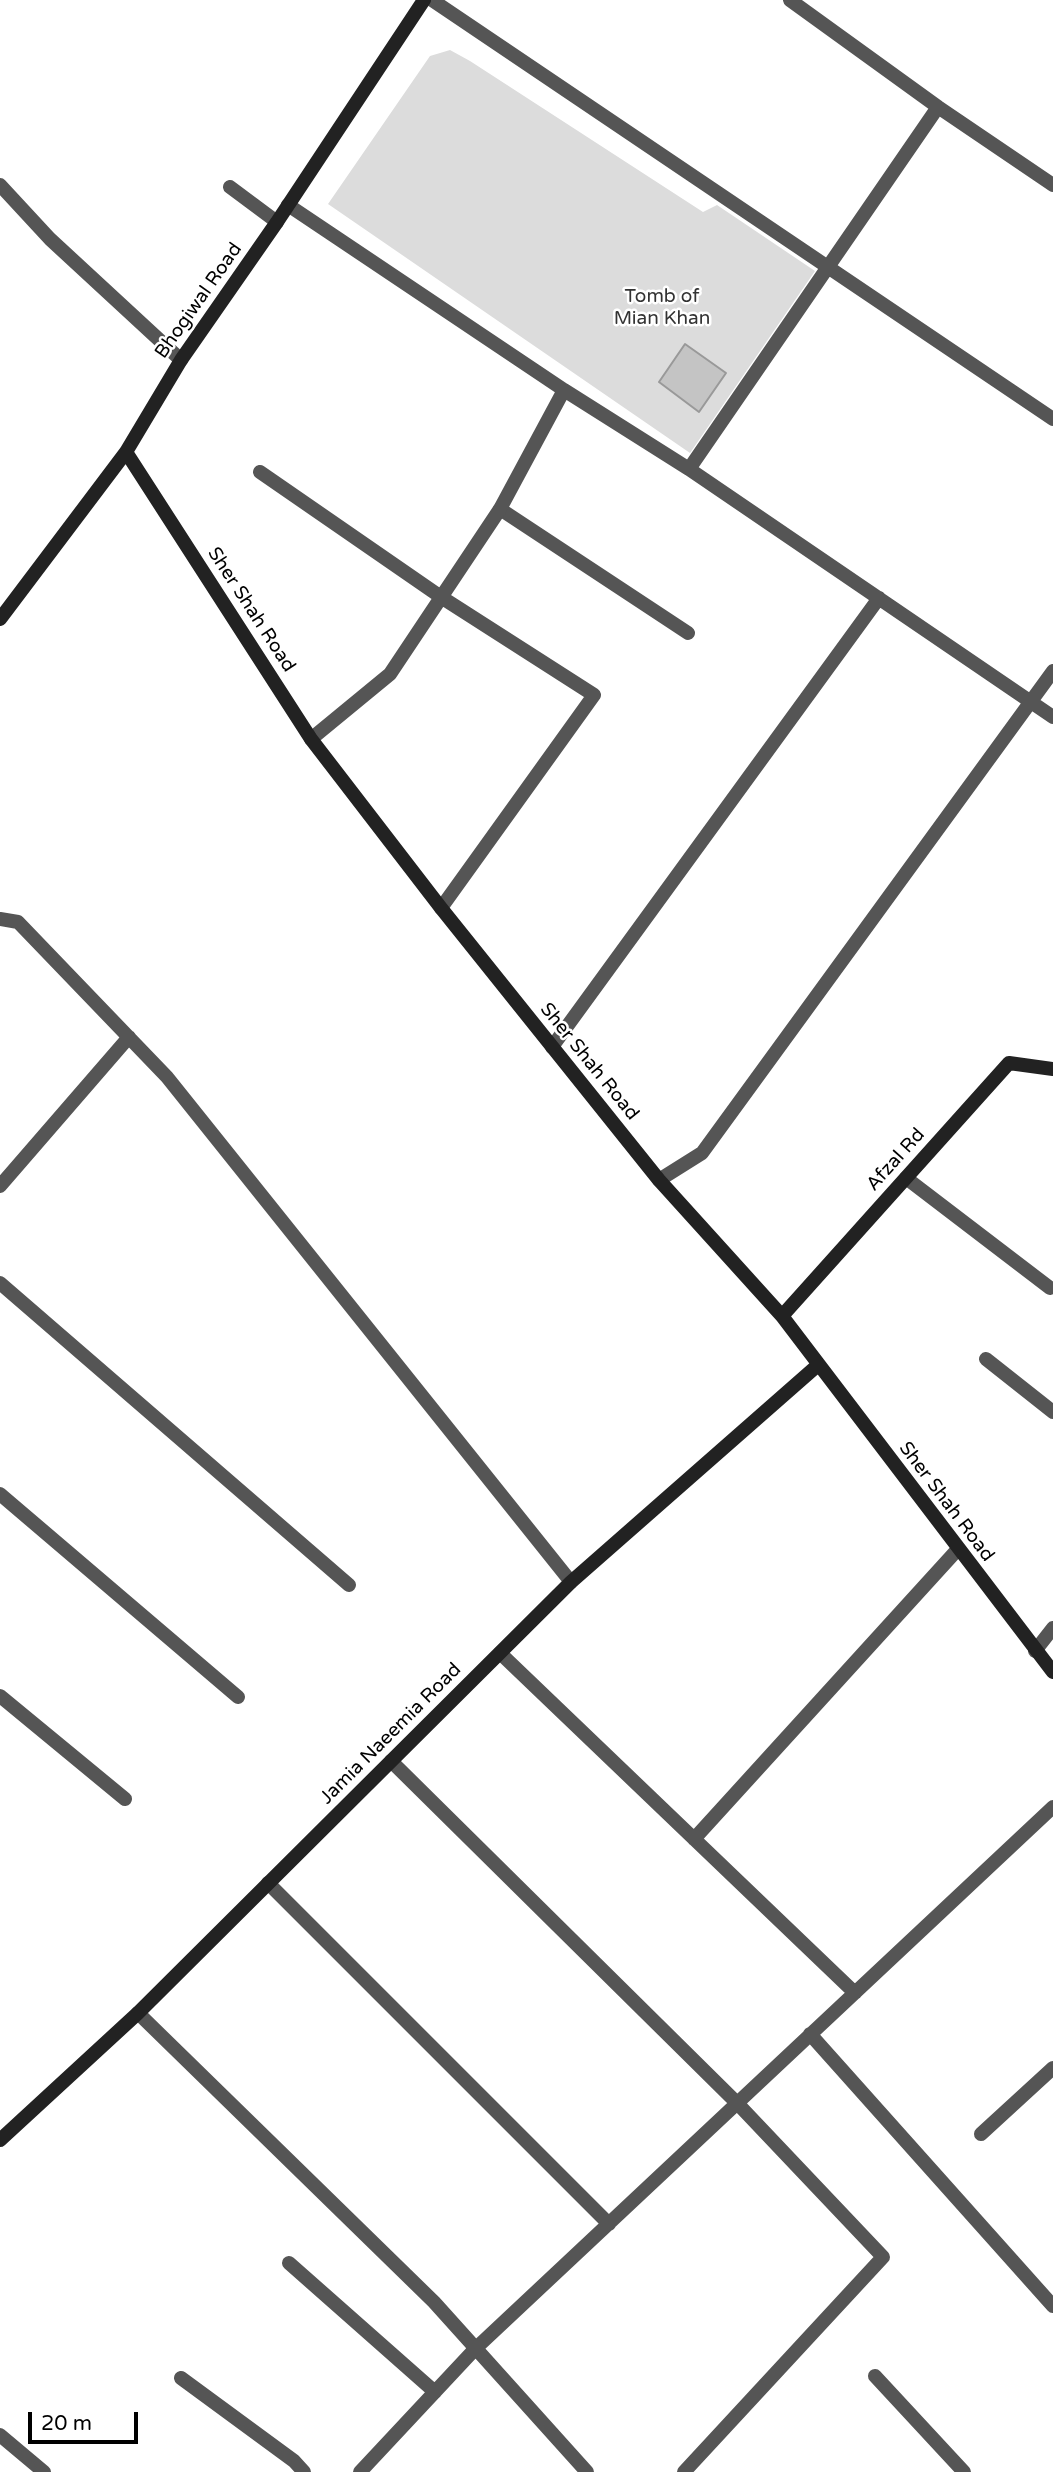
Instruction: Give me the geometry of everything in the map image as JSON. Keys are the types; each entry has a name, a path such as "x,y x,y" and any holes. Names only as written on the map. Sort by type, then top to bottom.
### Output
{"main road":[{"name":"Bhogiwal Road","path":"0,619 126,452 181,360 277,222 424,0"},
{"name":"Sher Shah Road","path":"126,452 311,739 441,908 659,1180 782,1316 1053,1672"},
{"name":"Afzal Rd","path":"782,1316 1009,1063 1053,1069"},
{"name":"Jamia Naeemia Road","path":"0,2140 138,2013 571,1582 818,1366"}],"street":[{"path":"432,0 1053,419"},
{"path":"790,0 937,107 1053,185"},
{"path":"689,469 937,107"},
{"path":"0,185 50,239 181,360"},
{"path":"230,187 277,222"},
{"path":"288,205 564,390 689,469 1053,717"},
{"path":"311,739 390,674 500,509 564,390"},
{"path":"260,472 441,597 594,695 441,908"},
{"path":"500,509 688,633"},
{"path":"552,1047 879,598"},
{"path":"659,1180 702,1153 1053,671"},
{"path":"0,919 18,922 167,1077 571,1582"},
{"path":"0,1186 129,1037"},
{"path":"906,1178 1050,1288"},
{"path":"0,1283 349,1586"},
{"path":"986,1359 1053,1412"},
{"path":"0,1494 238,1697"},
{"path":"694,1839 958,1549"},
{"path":"1035,1651 1053,1628"},
{"path":"499,1653 855,1993"},
{"path":"0,1696 125,1799"},
{"path":"391,1761 737,2103 883,2257 684,2472"},
{"path":"360,2472 475,2349 1053,1807"},
{"path":"268,1883 609,2224"},
{"path":"138,2013 434,2302 587,2472"},
{"path":"810,2034 1053,2306"},
{"path":"981,2134 1052,2072"},
{"path":"289,2263 435,2392"},
{"path":"875,2376 964,2472"},
{"path":"181,2378 294,2460 304,2472"},
{"path":"0,2435 44,2472"}],"green space":[{"name":"Tomb of Mian Khan","path":"450,50 703,212 717,205 815,271 690,453 328,204 430,56"}],"building":[{"path":"685,344 726,373 699,412 659,382"}]}
